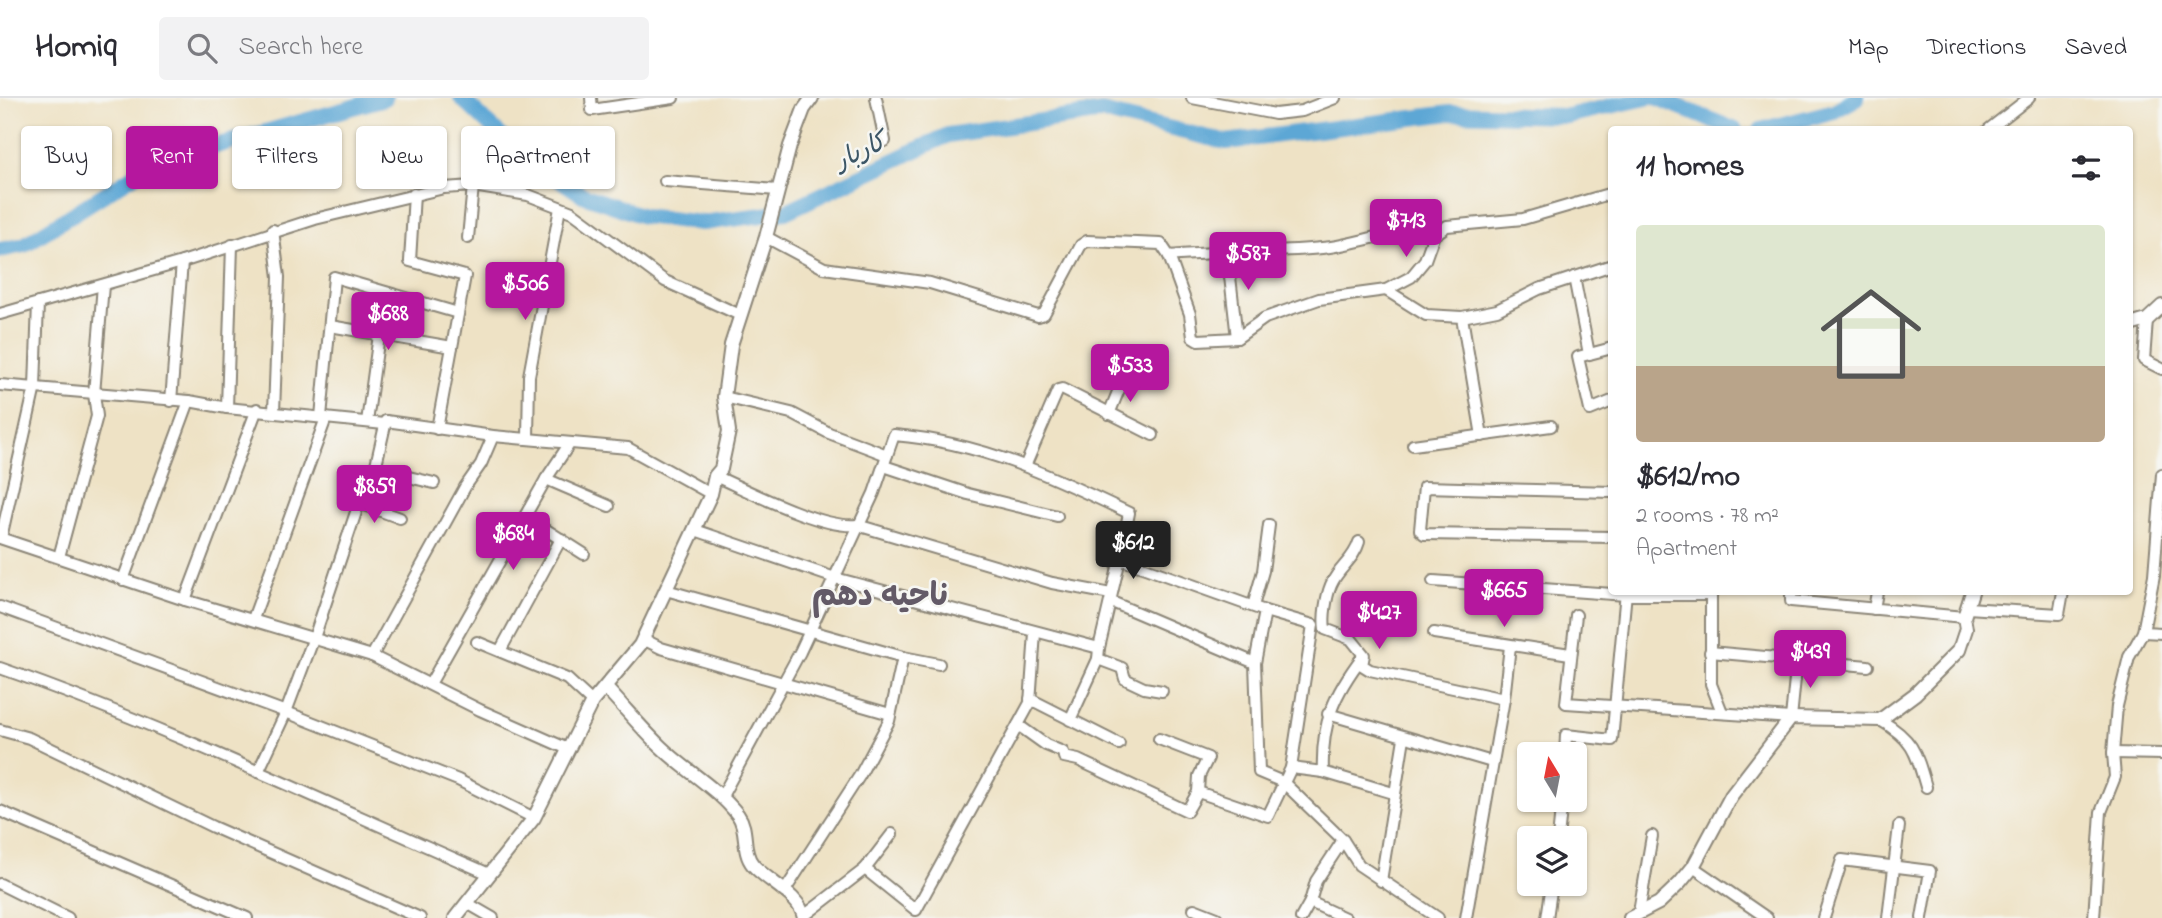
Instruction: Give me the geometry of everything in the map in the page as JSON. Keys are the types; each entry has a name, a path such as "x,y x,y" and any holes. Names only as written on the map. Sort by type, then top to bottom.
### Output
{"street":[{"path":"591,98 592,110 673,98"},
{"path":"455,918 487,873 534,818 592,702 643,639 711,494 715,476 721,469 729,431 724,397 731,345 767,235 777,190 804,109 812,98"},
{"path":"876,98 885,141"},
{"path":"1192,98 1275,114 1302,111 1335,98"},
{"path":"1993,126 2029,98"},
{"path":"665,181 777,190"},
{"path":"0,314 181,262 273,230 414,194 461,188"},
{"path":"468,238 473,189"},
{"path":"491,189 528,195 572,212 665,281 740,315"},
{"path":"414,194 411,261 465,276 438,429"},
{"path":"767,235 824,268 930,283 1038,316 1044,314 1081,245 1087,241 1161,244 1169,256 1190,314 1193,337 1198,340 1237,338 1265,318 1319,299 1386,290 1411,277 1425,260 1434,235 1447,226 1523,219 1608,195"},
{"path":"528,439 529,376 560,208"},
{"path":"273,230 279,277 274,412"},
{"path":"1169,256 1227,250 1324,248 1376,236 1417,231 1434,235"},
{"path":"227,408 232,245"},
{"path":"1227,250 1237,338"},
{"path":"171,401 181,262"},
{"path":"1386,290 1426,315 1462,317 1497,310 1525,294 1608,266"},
{"path":"253,619 323,418 334,277 458,313"},
{"path":"1574,277 1589,354"},
{"path":"59,557 97,416 94,394 103,285"},
{"path":"38,303 35,387 1,538 185,600 372,656 568,749"},
{"path":"2133,323 2147,320 2162,306"},
{"path":"1462,317 1482,436"},
{"path":"2147,320 2144,360 2162,369"},
{"path":"330,326 452,347"},
{"path":"367,422 379,335"},
{"path":"1608,349 1578,357 1590,410 1608,403"},
{"path":"1109,414 1122,382"},
{"path":"0,385 189,401 227,408 384,424 387,421 493,436 628,449 711,494"},
{"path":"1026,464 1058,390 1065,390 1153,435"},
{"path":"724,397 791,413 885,461 968,494 1057,516"},
{"path":"123,580 189,401"},
{"path":"185,600 257,410"},
{"path":"258,772 286,712 359,503 375,469 387,421"},
{"path":"1413,445 1551,426"},
{"path":"722,798 835,578 874,493 894,435 986,452 1026,464 1129,513 1099,653 1070,720"},
{"path":"372,656 465,487 481,464 493,436"},
{"path":"430,684 546,479 570,443"},
{"path":"375,469 434,483"},
{"path":"2094,918 2101,812 2115,777 2113,753 2117,706 2129,657 2143,632 2154,575 2162,474"},
{"path":"715,476 844,527 857,526 1111,598 1255,663"},
{"path":"546,479 609,506"},
{"path":"1608,492 1424,488 1420,530 1424,534 1608,537"},
{"path":"359,503 400,518"},
{"path":"526,517 584,554"},
{"path":"1253,606 1264,570 1269,525"},
{"path":"695,530 835,578 1099,653 1122,668 1125,679 1144,688 1162,691"},
{"path":"500,651 561,540"},
{"path":"1359,542 1356,552 1331,584 1323,617 1325,629 1351,639 1364,655"},
{"path":"1120,559 1265,611 1313,625 1291,768 1268,816 1198,792"},
{"path":"1433,580 1608,593"},
{"path":"666,590 902,657 939,663"},
{"path":"1566,742 1566,735 1612,740 1626,595"},
{"path":"1712,595 1711,684 1722,712"},
{"path":"1791,595 1791,601 1874,610 2059,614 2062,595"},
{"path":"1874,610 1876,595"},
{"path":"1881,720 1915,694 1959,650 1966,629 1966,612 1971,595"},
{"path":"0,607 286,712 458,780 534,818"},
{"path":"1265,611 1255,663 1259,772 1283,782 1343,840 1359,865 1438,918"},
{"path":"1576,615 1566,703 1791,718 1881,720 1904,734 1917,755 1926,787"},
{"path":"2143,632 2162,634"},
{"path":"865,869 916,910 1030,699 1035,633"},
{"path":"1434,633 1570,653"},
{"path":"643,639 661,648 890,714"},
{"path":"477,642 567,679 592,702"},
{"path":"1466,918 1504,699 1510,646"},
{"path":"1710,652 1868,666"},
{"path":"1364,655 1362,665 1370,670 1504,699"},
{"path":"1323,772 1328,714 1339,688 1364,655"},
{"path":"784,892 860,775 890,714 902,657"},
{"path":"1635,915 1659,903 1693,867 1731,796 1791,718 1797,659"},
{"path":"0,668 54,687 258,772 487,873"},
{"path":"606,688 663,749 722,798 739,817 745,830 751,863 802,907 804,917 865,869 892,834"},
{"path":"1030,699 1119,744"},
{"path":"1328,714 1492,762"},
{"path":"1018,725 1045,745 1063,752 1064,757 1078,760 1187,811 1198,792 1199,776 1208,758 1159,738"},
{"path":"0,730 29,738 213,827 420,918"},
{"path":"1381,881 1391,829 1393,793 1404,738"},
{"path":"2113,753 2162,754"},
{"path":"1291,768 1323,772 1393,793"},
{"path":"0,811 247,918"},
{"path":"1888,918 1899,826"},
{"path":"1635,915 1652,836"},
{"path":"1301,918 1310,902 1316,881 1343,840"},
{"path":"1824,918 1842,860 1930,871 1922,918"},
{"path":"1693,867 1767,918"},
{"path":"0,884 68,918"},
{"path":"1547,918 1550,896"},
{"path":"1310,902 1345,918"},
{"path":"467,903 493,918"},
{"path":"1194,909 1217,918"}],"waterway":[{"name":"کاربار","path":"0,250 24,245 152,164 385,98"},
{"name":"کاربار","path":"461,98 518,152 583,195 643,216 702,223 785,212 948,135 1102,112 1226,142 1450,113 1567,116 1646,98"},
{"name":"کاربار","path":"1658,98 1725,126"},
{"name":"کاربار","path":"1776,126 1834,111 1857,98"}],"district":[{"name":"ناحیه دهم","path":"880,594"}]}
